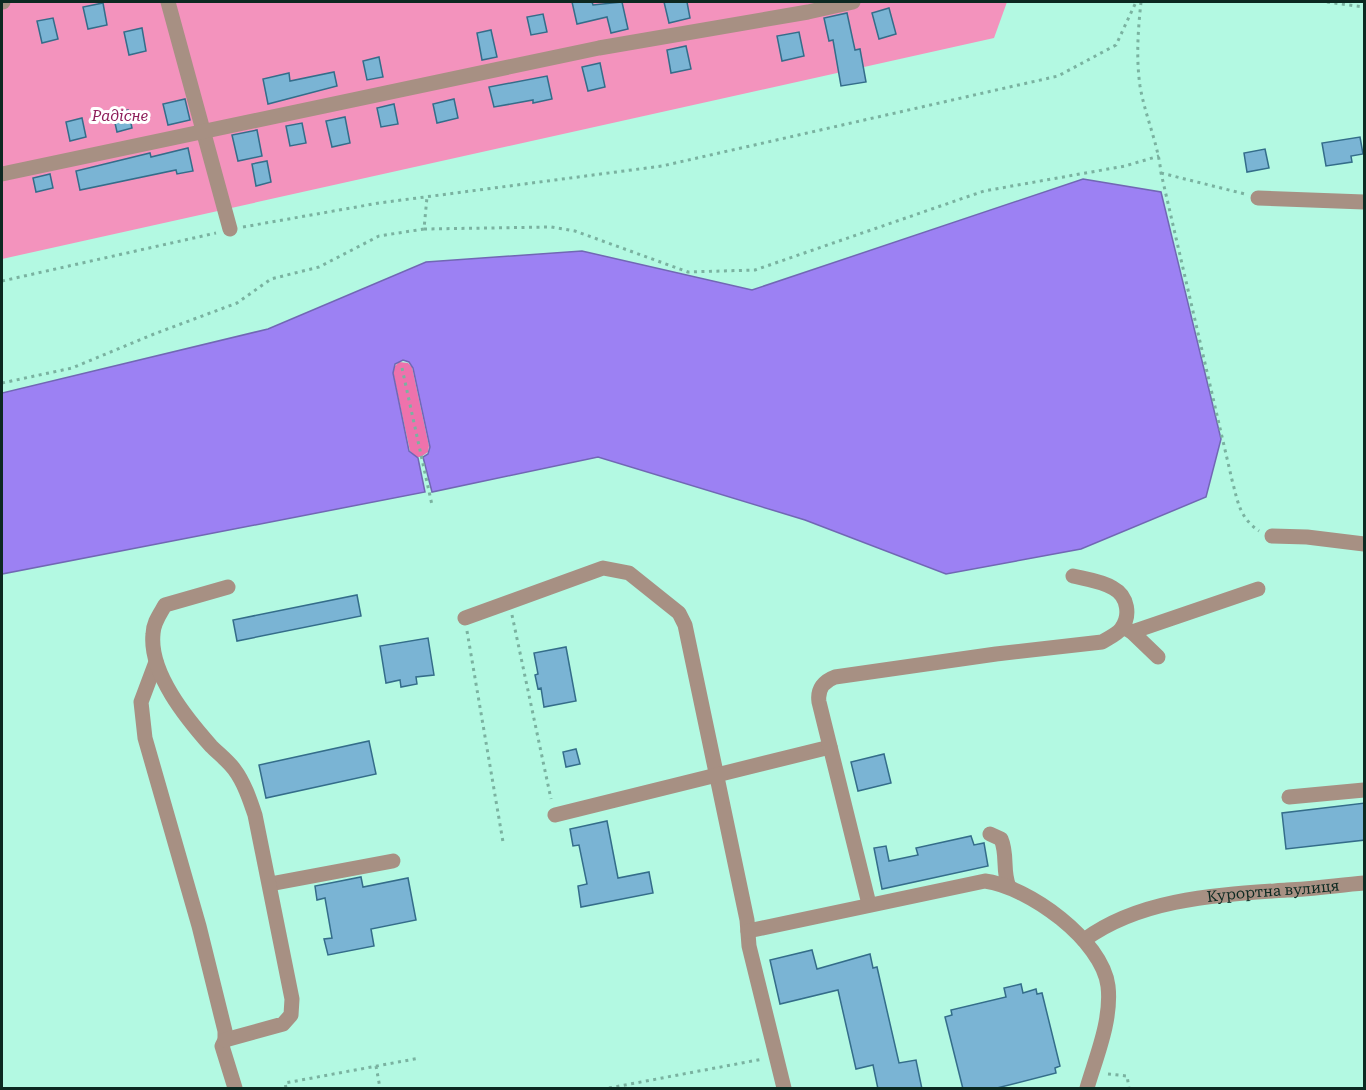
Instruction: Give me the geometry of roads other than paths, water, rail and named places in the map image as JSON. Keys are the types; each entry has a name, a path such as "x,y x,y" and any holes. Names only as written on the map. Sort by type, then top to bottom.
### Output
{"street":[{"path":"168,2 230,230"},
{"path":"2,174 598,48 808,12 853,2"},
{"path":"1258,198 1365,202"},
{"path":"1272,536 1307,537 1365,544"},
{"path":"465,618 603,568 629,573 679,613 685,625 748,931 749,946 784,1089"},
{"path":"1073,576 1112,587 1118,591 1126,605 1127,629 1158,657"},
{"path":"224,1043 286,1022 291,1015 292,999 255,815 247,793 235,770 210,745 168,689 156,662 153,634 157,618 165,605 228,587"},
{"path":"870,904 818,697 824,683 832,677 1102,642 1127,629 1258,589"},
{"path":"156,662 141,702 144,729 199,926 225,1031 224,1043 234,1089"},
{"path":"555,815 830,747"},
{"path":"1288,797 1365,790"},
{"path":"990,834 1001,839 1006,851 1004,876 1009,887"},
{"path":"270,884 393,861"},
{"path":"748,931 985,881 1009,887 1054,913 1084,940 1104,971 1108,987 1108,1009 1087,1089"},
{"name":"Курортна вулиця","path":"1084,940 1102,926 1137,914 1214,895 1365,883"}],"park label":[{"name":"Радісне","path":"120,116"}]}
